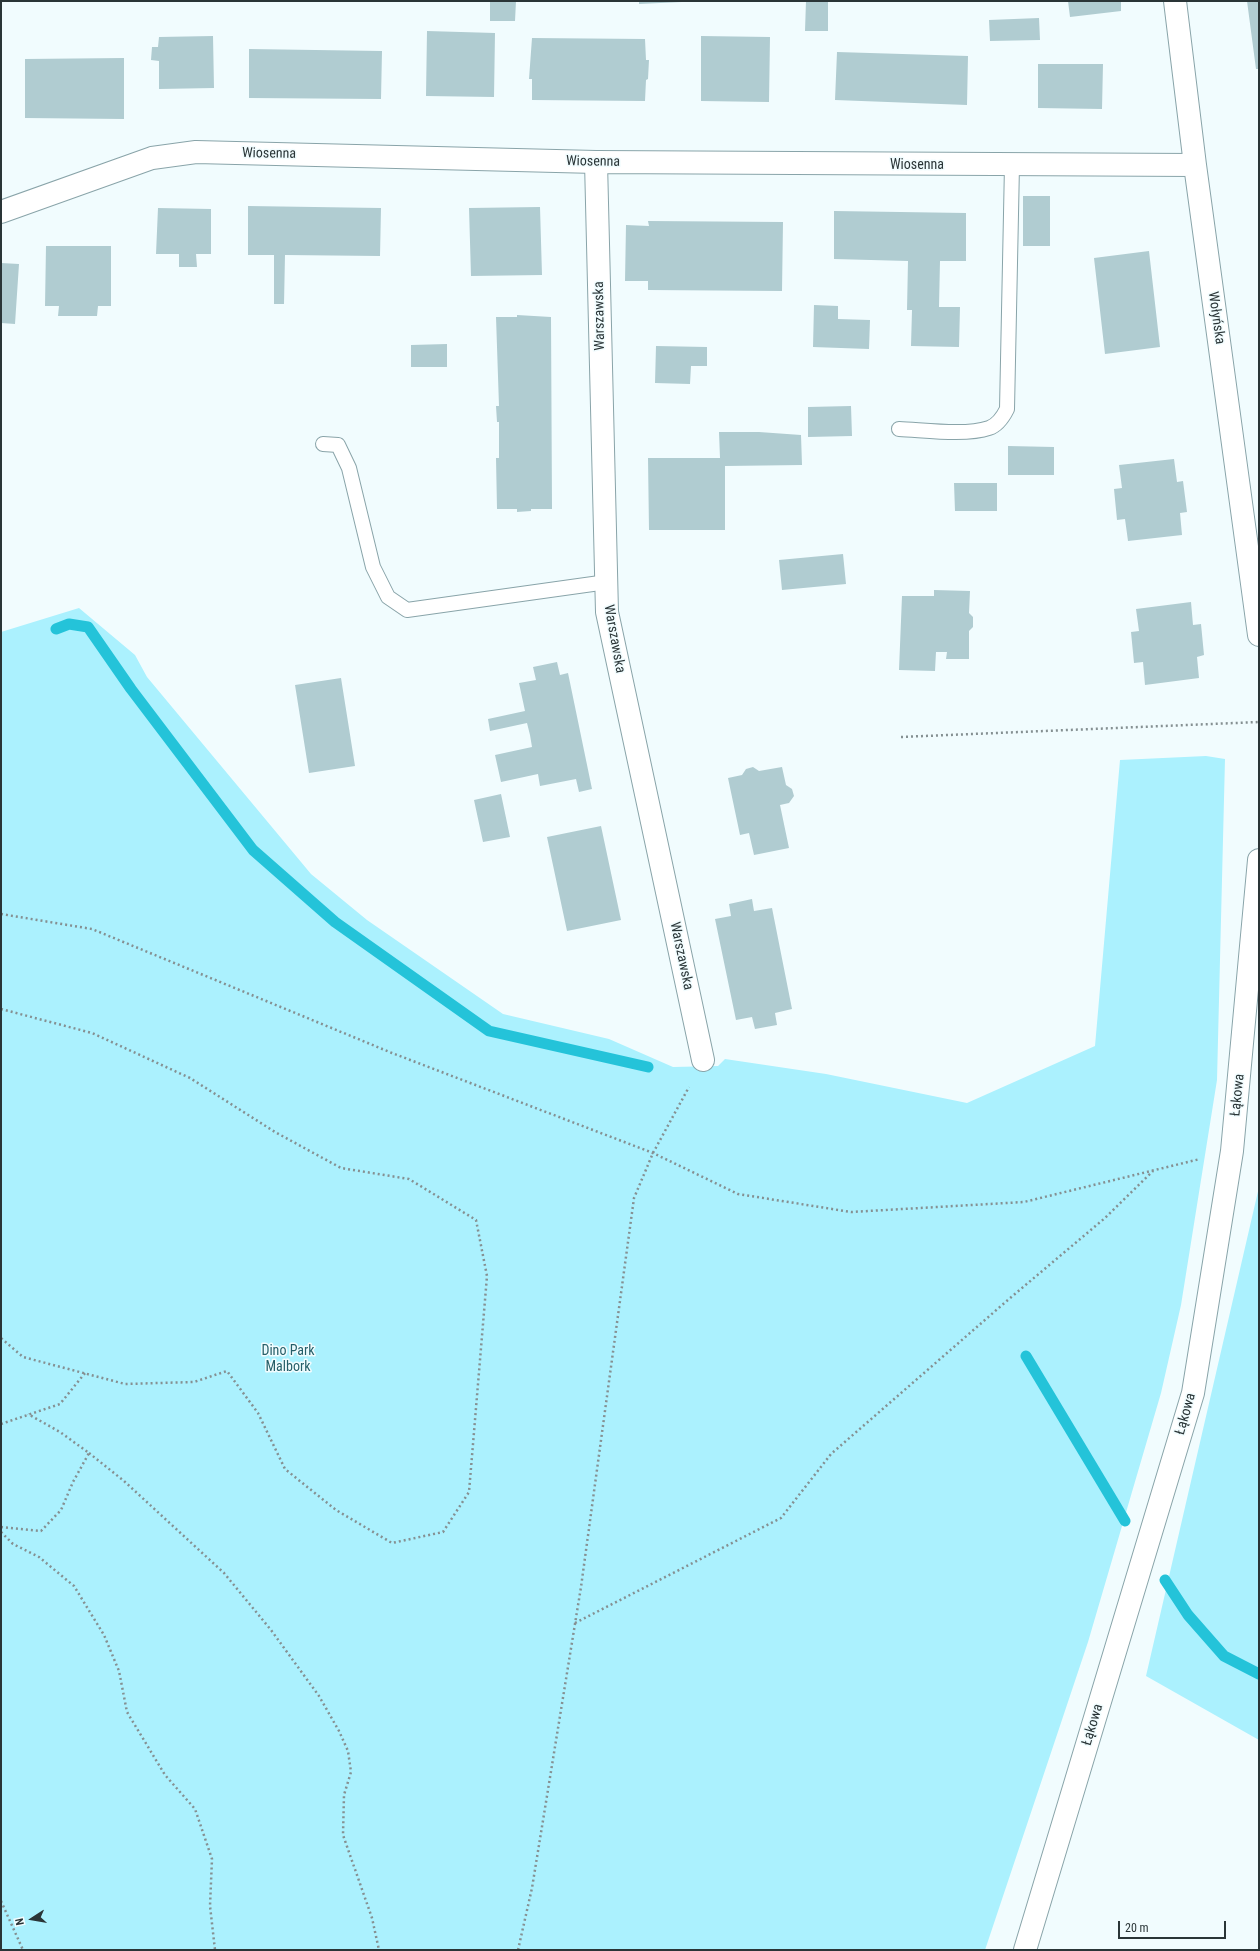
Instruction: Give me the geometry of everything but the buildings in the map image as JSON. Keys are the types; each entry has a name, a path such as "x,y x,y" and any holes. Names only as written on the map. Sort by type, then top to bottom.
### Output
{"street":[{"name":"Wołyńska","path":"1175,1 1195,165 1259,635"},
{"name":"Wiosenna","path":"1,212 152,158 196,152 596,162 1195,165"},
{"name":"Warszawska","path":"596,162 607,612 703,1060"},
{"name":"Łąkowa","path":"1025,1950 1193,1393 1232,1151 1259,860"}],"lane":[{"path":"899,429 951,432 989,428 1001,420 1007,409 1012,165"},
{"path":"323,444 338,445 349,468 373,567 388,597 406,610 607,582"}],"path":[{"path":"901,737 1259,722"},
{"path":"1,914 92,929 392,1053 653,1153 738,1194 851,1212 1024,1202 1232,1151"},
{"path":"1,1009 92,1033 190,1078 275,1132 341,1168 409,1179 476,1220 487,1276 469,1492 443,1532 392,1543 336,1510 286,1469 258,1414 227,1371 194,1382 125,1384 23,1357 1,1338"},
{"path":"518,1950 532,1888 575,1623 634,1198 653,1153 703,1060"},
{"path":"575,1623 782,1518 831,1454 1009,1299 1106,1218 1154,1170"},
{"path":"1,1424 60,1404 85,1373"},
{"path":"28,1414 60,1432 124,1481 224,1573 271,1630 319,1696 348,1751 351,1772 344,1795 343,1834 372,1918 379,1950"},
{"path":"1,1527 41,1531 62,1510 73,1482 89,1453"},
{"path":"1,1532 12,1544 39,1557 74,1586 104,1635 119,1671 127,1712 165,1775 195,1809 212,1859 210,1906 215,1950"},
{"path":"1,1901 23,1950"}],"green space":[{"name":"Dino Park Malbork","path":"79,608 135,655 147,677 311,874 367,920 503,1014 609,1039 673,1067 718,1066 725,1059 826,1074 967,1103 1095,1046 1120,760 1206,756 1225,759 1217,1080 1181,1305 1161,1393 1088,1642 985,1950 1,1950 1,632"},
{"path":"1259,1187 1259,1740 1146,1676"}],"waterway":[{"path":"56,629 69,624 88,627 131,689 253,850 335,922 489,1031 648,1067"},
{"path":"1026,1356 1125,1521"},
{"path":"1165,1580 1188,1615 1224,1656 1259,1674"}]}
